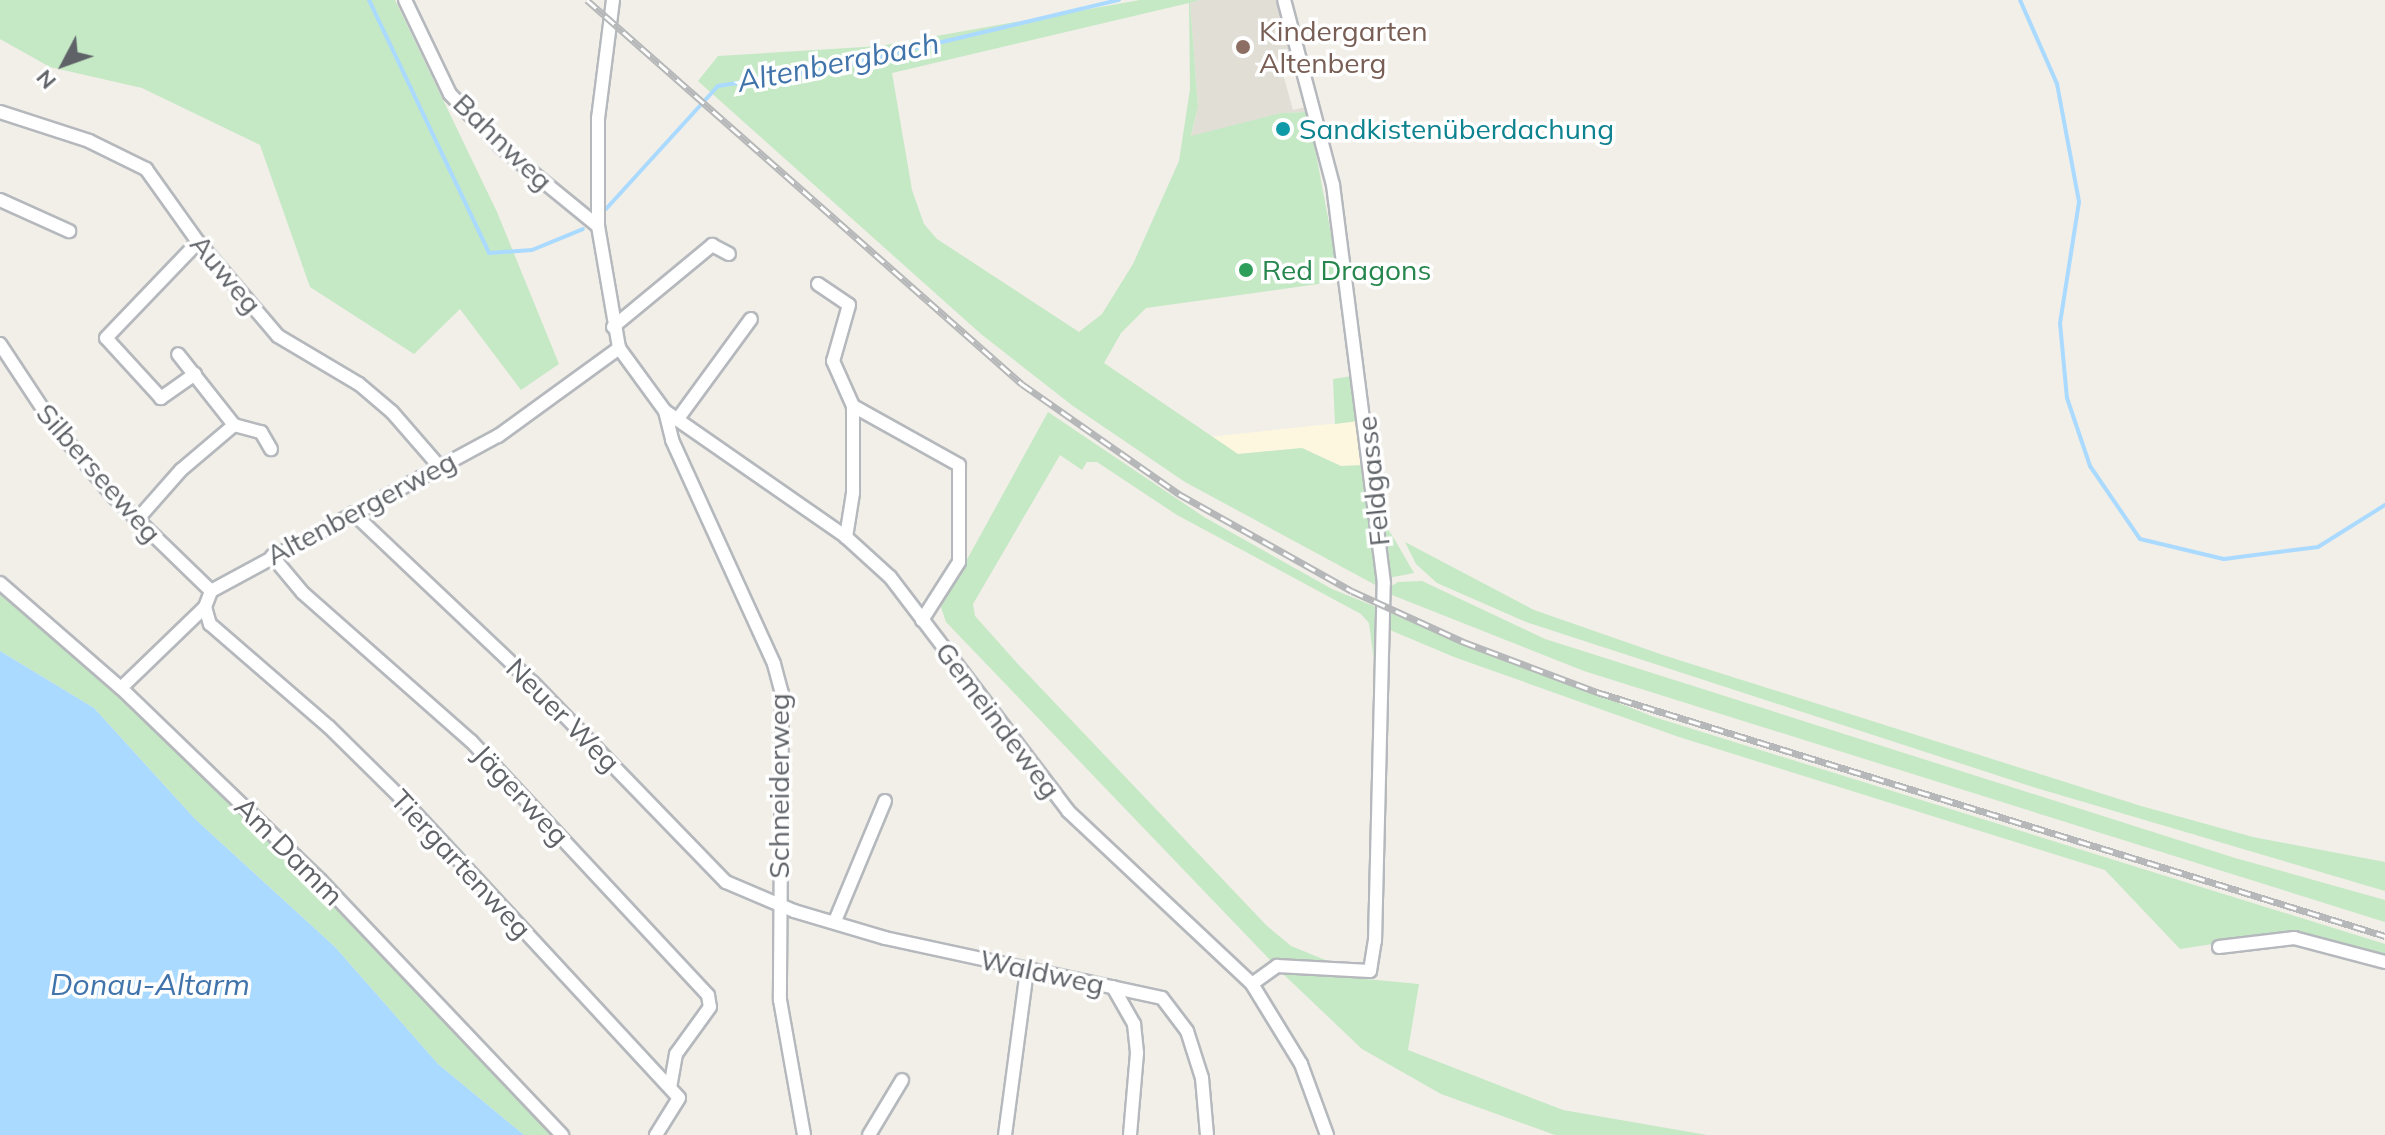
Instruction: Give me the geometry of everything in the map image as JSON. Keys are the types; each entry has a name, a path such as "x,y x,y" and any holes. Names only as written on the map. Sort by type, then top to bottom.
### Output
{"street":[{"name":"Bahnweg","path":"405,0 450,94 501,147 598,226"},
{"path":"613,0 606,40 598,226 619,348"},
{"name":"Feldgasse","path":"1252,984 1277,966 1370,971 1384,583 1333,185 1284,0"},
{"name":"Auweg","path":"0,112 89,141 146,169 198,242 278,336 359,384 392,412 439,466"},
{"path":"0,200 69,231"},
{"path":"195,374 161,398 106,338 198,242"},
{"path":"613,327 712,245 729,254"},
{"path":"818,284 849,305 833,361 853,406 853,493 846,537"},
{"path":"677,420 751,319"},
{"name":"Silberseeweg","path":"0,344 52,423 136,521 211,591"},
{"name":"Altenbergerweg","path":"211,591 498,436 619,348"},
{"name":"Gemeindeweg","path":"619,348 665,411 846,537 890,577 1068,811 1252,984 1301,1064 1327,1135"},
{"path":"178,354 234,425 261,432 271,449"},
{"path":"853,406 959,465 959,562 922,620"},
{"name":"Schneiderweg","path":"665,411 672,440 774,664 782,693 780,1000 804,1135"},
{"path":"136,521 181,470 234,425"},
{"name":"Neuer Weg","path":"353,513 532,682 726,882 781,904"},
{"name":"Jägerweg","path":"272,556 303,593 471,741 708,995 710,1007 676,1054 670,1087"},
{"name":"Am Damm","path":"0,583 121,688 320,880 562,1135"},
{"path":"121,688 205,607 211,591"},
{"name":"Tiergartenweg","path":"205,607 210,624 329,727 405,802 670,1087"},
{"path":"835,921 885,801"},
{"name":"Waldweg","path":"781,904 885,938 1152,994 1179,1015 1202,1078 1207,1135"},
{"path":"2219,947 2294,938 2385,962"},
{"path":"1005,1135 1027,970"},
{"path":"1113,987 1134,1024 1137,1053 1130,1135"},
{"path":"869,1135 902,1080"},
{"path":"656,1135 679,1104 670,1087"}],"shaded area":[{"name":"Kindergarten Altenberg","path":"1199,0 1279,0 1298,70 1283,74 1293,110 1306,107 1308,112 1281,113 1191,137 1198,106 1190,3"},
{"path":"1358,421 1365,465 1341,466 1302,448 1238,454 1208,437"}],"green space":[{"path":"0,0 395,0 497,212 559,364 521,390 460,309 414,354 310,287 260,145 142,88 50,67 0,39"},
{"path":"1140,0 1199,0 1190,3 1198,106 1191,136 1281,113 1308,112 1340,281 1146,308 1121,333 1104,363 1238,454 1302,448 1341,466 1365,465 1381,588 1185,482 1073,406 981,334 698,81 718,56 880,46","holes":["1189,3 1190,89 1179,161 1133,264 1102,314 1079,332 937,239 924,224 912,190 892,73"]},
{"path":"1352,376 1358,421 1335,424 1333,379"},
{"path":"1048,412 1204,517 1332,589 1381,609 1376,677 1369,623 1361,614 1177,515 1097,462 1087,462 1082,470 1060,455 973,604 975,616 1017,663 1267,926 1291,946 1340,966 1272,962 946,622 941,607"},
{"path":"1380,520 1392,535 1414,573 1388,578"},
{"path":"1405,542 1534,610 1666,656 2141,806 2253,837 2385,862 2385,891 2033,787 1526,622 1437,583 1416,564"},
{"path":"1422,581 1545,639 2235,858 2385,900 2385,922 1584,671 1392,595 1390,587 1398,582"},
{"path":"0,589 134,708 323,888 559,1135 524,1135 438,1064 335,947 195,819 94,708 0,651"},
{"path":"1390,613 1654,717 2385,944 2385,958 2298,931 2180,949 2105,870 1679,737 1454,657 1390,630"},
{"path":"1280,971 1419,984 1408,1050 1563,1110 1707,1135 1555,1135 1441,1094 1362,1049"}],"water":[{"name":"Donau-Altarm","path":"0,651 94,708 195,819 335,947 438,1064 524,1135 0,1135"}],"waterway":[{"name":"Altenbergbach","path":"369,0 489,253 532,250 583,229"},
{"name":"Altenbergbach","path":"606,209 718,86 833,68 1119,0"},
{"path":"2020,0 2057,84 2079,202 2060,323 2067,398 2090,466 2140,539 2224,559 2318,547 2385,505"}],"railway":[{"path":"587,0 1022,384 1179,494 1352,591 1464,642 1597,692 2385,936"}],"place":[{"name":"Kindergarten Altenberg","path":"1243,47"},
{"name":"Sandkistenüberdachung","path":"1283,129"},
{"name":"Red Dragons","path":"1246,270"}]}
